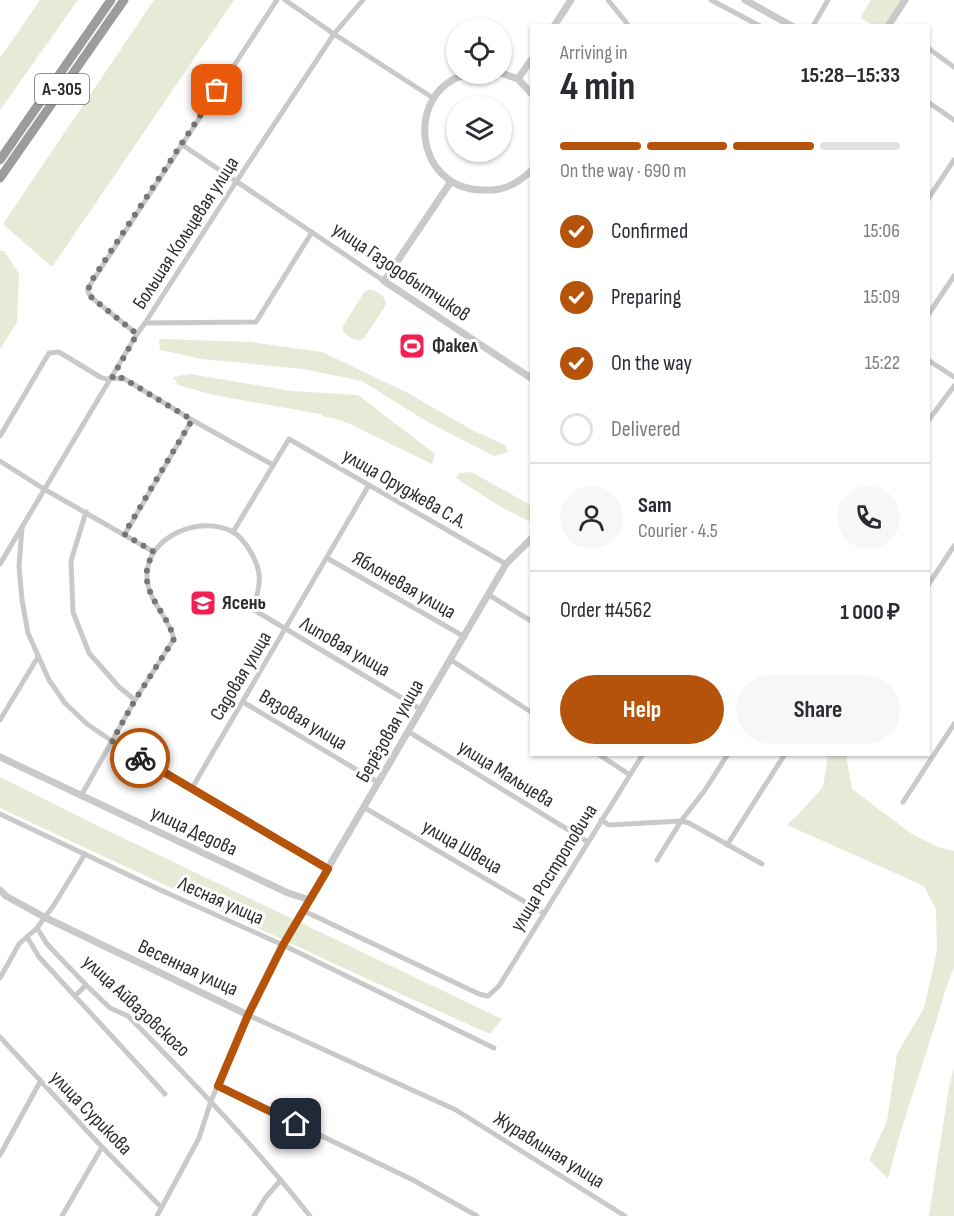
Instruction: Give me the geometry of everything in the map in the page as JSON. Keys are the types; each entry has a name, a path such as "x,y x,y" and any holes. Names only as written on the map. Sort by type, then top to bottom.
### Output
{"highway":[{"name":"А-305","path":"0,160 111,0"},
{"name":"А-305","path":"0,178 124,0"}],"street":[{"path":"137,334 92,298 88,288 277,0"},
{"path":"285,0 433,98"},
{"name":"Большая Кольцевая улица","path":"0,564 137,334 334,34 363,0"},
{"path":"555,24 571,0"},
{"path":"608,0 627,24"},
{"path":"711,0 756,24"},
{"path":"745,0 788,24"},
{"path":"814,24 828,0"},
{"path":"890,23 905,0"},
{"path":"930,49 954,67"},
{"path":"518,79 530,61"},
{"path":"512,77 518,79 530,92"},
{"path":"447,84 433,98 424,127 425,143 435,165 450,183 474,190 494,191 517,183 530,172"},
{"path":"930,103 954,120"},
{"name":"улица Газодобытчиков","path":"181,144 530,377"},
{"path":"930,196 954,160"},
{"path":"384,281 450,183"},
{"name":"улица Газодобытчиков","path":"146,323 256,322 312,232"},
{"path":"930,312 954,276"},
{"path":"0,436 49,353 59,352 100,377 123,378 273,465 233,532 214,526 196,526 181,531 166,540 154,552 148,565 149,589 153,601 172,629 174,639 135,700 81,796"},
{"path":"930,361 954,377"},
{"path":"930,418 954,386"},
{"path":"124,534 192,420"},
{"name":"улица Оруджева С.А.","path":"273,465 289,439 506,564"},
{"path":"0,461 154,552"},
{"name":"Садовая улица","path":"192,788 369,485"},
{"path":"86,512 71,561 73,612 89,653 119,687 135,700"},
{"path":"22,527 19,566 28,633 49,680 65,703 87,724 112,741 328,869"},
{"name":"Липовая улица","path":"233,532 244,543 256,564 259,590 254,610 422,710"},
{"name":"Берёзовая улица","path":"248,1015 283,945 506,564 530,540"},
{"path":"930,582 954,546"},
{"name":"Яблоневая улица","path":"327,558 465,637"},
{"path":"489,595 530,620"},
{"path":"0,720 38,657"},
{"path":"451,660 530,711"},
{"name":"Вязовая улица","path":"243,702 379,783"},
{"path":"903,802 954,724"},
{"name":"улица Мальцева","path":"409,732 588,842"},
{"path":"601,756 630,775"},
{"name":"улица Ростроповича","path":"304,911 488,996 499,986 642,756"},
{"path":"657,860 727,756"},
{"path":"727,845 784,756"},
{"name":"улица Дедова","path":"0,757 288,893 310,900"},
{"name":"улица Швеца","path":"365,808 544,913"},
{"name":"Лесная улица","path":"0,814 283,945 494,1048"},
{"path":"601,820 609,825 681,821 689,823 762,864"},
{"path":"0,978 20,944 37,928 54,905 85,854"},
{"name":"Весенная улица","path":"0,890 6,896 44,917 248,1015 456,1110"},
{"name":"улица Айвазовского","path":"37,928 47,944 86,985 110,1008 128,1016 211,1101 310,1216"},
{"path":"27,937 39,957 165,1094"},
{"path":"75,996 86,985"},
{"path":"157,1216 199,1138 211,1101 248,1015"},
{"name":"улица Сурикова","path":"0,1037 40,1082 161,1207"},
{"path":"0,1155 40,1082"},
{"path":"218,1086 413,1180 477,1216"},
{"name":"Журавлиная улица","path":"456,1110 625,1216"},
{"path":"62,1216 102,1147"},
{"path":"254,1216 266,1197 281,1180"}],"green space":[{"path":"40,0 78,0 0,110 0,58"},
{"path":"154,0 234,0 52,267 3,224"},
{"path":"871,0 903,0 888,24 871,24 860,18"},
{"path":"0,251 4,251 19,274 17,322 0,349"},
{"path":"368,290 380,294 385,299 386,305 364,338 355,340 342,329 364,292"},
{"path":"159,339 251,342 322,352 406,392 474,431 505,445 508,452 494,456 426,421 362,381 303,369 202,359 160,350"},
{"path":"190,374 292,391 358,395 435,454 432,464 334,418 214,395 178,385 173,377"},
{"path":"471,472 527,503 530,506 530,522 501,507 456,478 460,473"},
{"path":"828,756 846,756 852,789 909,832 935,846 954,851 954,968 888,1179 869,1160 887,1121 897,1054 924,1008 937,951 936,909 924,886 787,825 823,787"},
{"path":"0,777 502,1019 490,1034 0,808"},
{"path":"954,1068 954,1216 929,1216 949,1087"}],"way so far":[{"path":"140,758 112,741 174,639 172,629 153,601 149,589 148,565 154,552 124,534 192,420 123,378 112,378 137,334 92,298 88,288 217,90"}],"place":[{"name":"Факел","path":"412,346"},
{"name":"Ясень","path":"203,603"}],"route":[{"path":"140,758 328,869 283,945 248,1015 218,1086 296,1124"}]}
